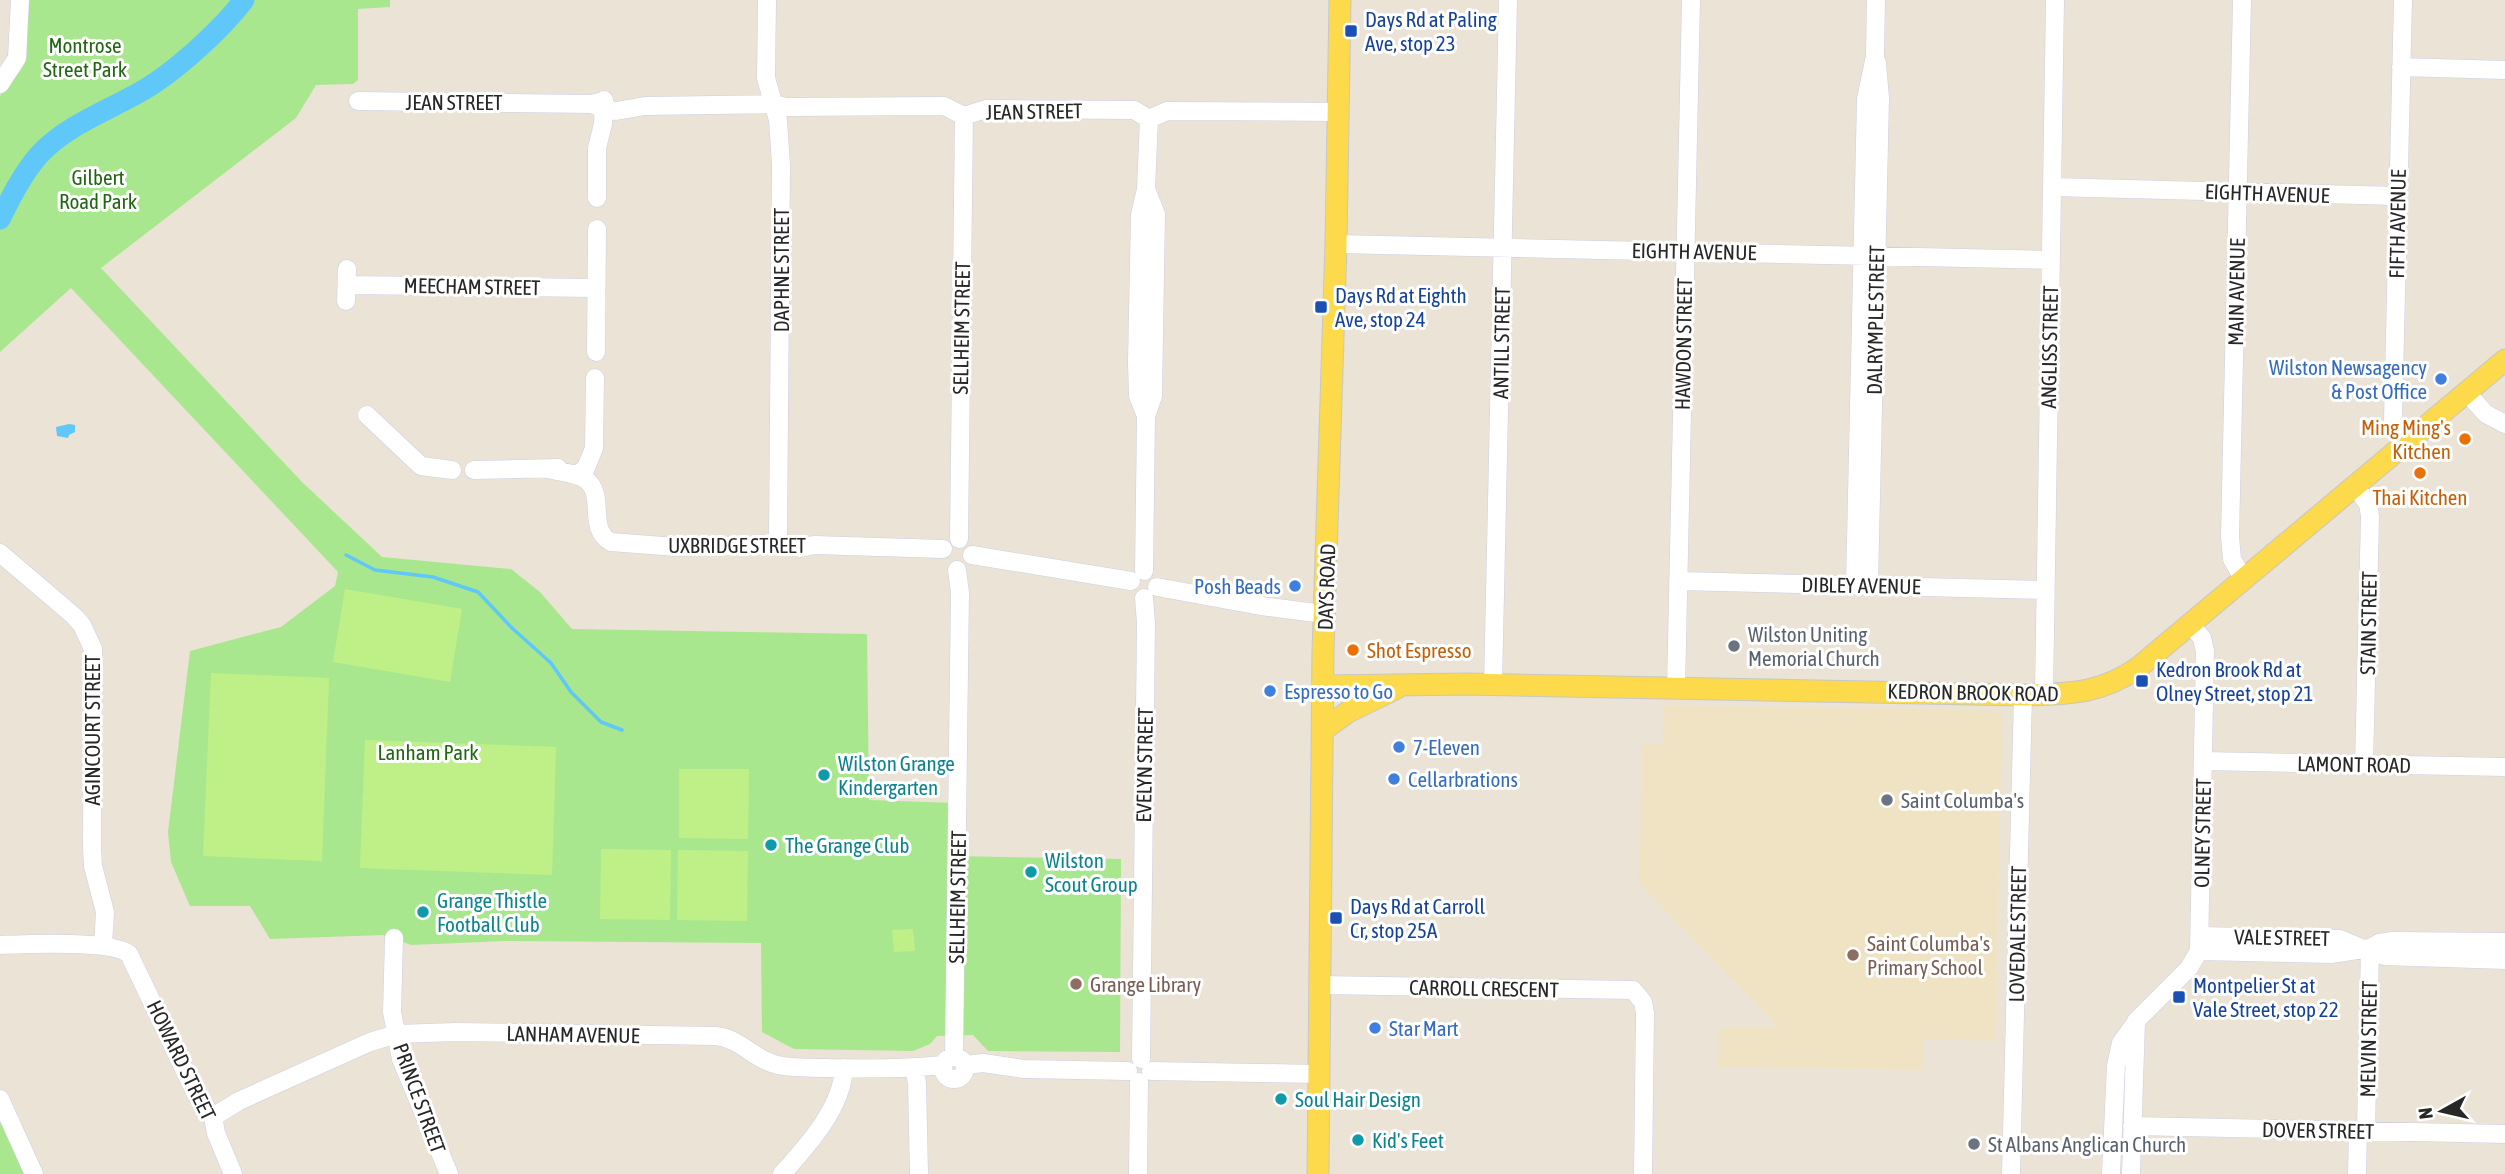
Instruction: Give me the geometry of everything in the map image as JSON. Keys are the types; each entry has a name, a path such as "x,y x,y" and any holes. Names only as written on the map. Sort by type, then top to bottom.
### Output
{"main road":[{"name":"DAYS ROAD","path":"1318,1174 1324,614 1336,244 1340,0"},
{"name":"KEDRON BROOK ROAD","path":"1323,686 1405,684 2034,695 2081,693 2116,682 2139,667 2505,360"},
{"path":"1323,730 1348,712 1405,684"}],"street":[{"path":"0,84 17,58 20,0"},
{"name":"DAPHNE STREET","path":"767,0 766,78 780,138 781,174 778,541"},
{"name":"ANTILL STREET","path":"1493,685 1508,0"},
{"name":"HAWDON STREET","path":"1676,689 1691,0"},
{"name":"DALRYMPLE STREET","path":"1862,585 1870,255 1880,87 1875,56 1876,0"},
{"name":"ANGLISS STREET","path":"2034,695 2045,590 2055,0"},
{"name":"MAIN AVENUE","path":"2242,0 2231,551 2234,565 2244,580"},
{"name":"FIFTH AVENUE","path":"2403,0 2393,420 2407,443"},
{"path":"2401,67 2505,70"},
{"name":"JEAN STREET","path":"358,101 600,104 626,110 645,106 773,104 786,107 944,106 964,116 986,109 1134,110 1149,119 1167,111 1338,112"},
{"path":"597,198 600,104"},
{"name":"SELLHEIM STREET","path":"959,539 964,116"},
{"path":"1137,576 1146,416 1153,397 1156,214 1146,189 1149,119"},
{"name":"EIGHTH AVENUE","path":"2052,187 2397,196"},
{"path":"596,352 597,229"},
{"name":"EIGHTH AVENUE","path":"1336,244 2051,260"},
{"name":"MEECHAM STREET","path":"347,285 596,288"},
{"path":"474,470 548,469 564,466 585,472 594,449 595,378"},
{"path":"2467,393 2486,414 2505,424"},
{"path":"367,415 421,466 452,470"},
{"name":"UXBRIDGE STREET","path":"585,472 599,479 599,531 604,538 614,542 689,547 755,546 778,541 800,548 814,545 943,549"},
{"name":"STAIN STREET","path":"2356,487 2368,504 2370,516 2364,764"},
{"path":"959,539 969,545 972,555 967,565 957,570 945,563 943,549 949,541 959,539"},
{"name":"AGINCOURT STREET","path":"0,553 74,616 82,625 93,649 92,848 93,866 105,912 103,946"},
{"path":"972,555 1154,576 1150,592 1324,614"},
{"name":"SELLHEIM STREET","path":"954,1062 960,593 957,570"},
{"name":"DIBLEY AVENUE","path":"1678,581 2045,590"},
{"name":"EVELYN STREET","path":"1138,1174 1146,623 1150,592"},
{"name":"OLNEY STREET","path":"2191,625 2202,638 2205,651 2199,944"},
{"name":"LOVEDALE STREET","path":"2011,1174 2034,695"},
{"name":"LAMONT ROAD","path":"2204,761 2505,767"},
{"name":"PRINCE STREET","path":"394,938 392,1012 404,1068 449,1174"},
{"name":"VALE STREET","path":"2199,944 2340,939 2388,957 2505,960"},
{"name":"VALE STREET","path":"2365,948 2383,942 2404,940 2505,942"},
{"path":"2111,1174 2117,1059 2123,1040 2136,1021 2189,968 2199,944"},
{"path":"0,945 103,946"},
{"name":"HOWARD STREET","path":"103,946 124,950 129,954 196,1094 213,1117 222,1149 233,1174"},
{"name":"MELVIN STREET","path":"2357,1174 2362,1130 2365,948"},
{"name":"CARROLL CRESCENT","path":"1320,985 1625,989 1648,999 1643,1174"},
{"path":"2131,1174 2136,1021"},
{"name":"LANHAM AVENUE","path":"213,1117 251,1096 370,1042 397,1034 455,1032 716,1036 736,1041 761,1059 776,1065 844,1068 914,1068 954,1062 1024,1069 1319,1074"},
{"path":"782,1174 835,1103 844,1068"},
{"path":"914,1068 917,1083 919,1174"},
{"path":"0,1099 34,1174"},
{"name":"DOVER STREET","path":"2132,1126 2505,1134"}],"shaded area":[{"name":"Saint Columba's Primary School","path":"1664,705 2002,711 1996,1041 1923,1039 1923,1070 1718,1066 1719,1028 1778,1027 1639,883 1642,745 1663,744"}],"green space":[{"name":"Lanham Park","path":"27,0 390,0 390,7 358,9 358,80 353,84 316,85 296,118 101,268 302,482 382,557 511,569 540,592 572,629 867,634 869,800 955,803 953,856 1121,859 1120,1052 988,1051 973,1035 937,1036 930,1044 913,1051 794,1049 762,1032 761,943 505,941 411,945 383,935 270,939 250,906 190,906 171,862 168,832 190,651 281,627 335,586 338,572 71,288 0,352 0,96 21,70 27,57"},
{"path":"345,589 462,609 450,682 333,662"},
{"path":"211,673 329,678 322,861 203,856"},
{"path":"365,740 556,747 552,875 360,868"},
{"path":"679,769 749,769 748,839 679,838"},
{"path":"601,849 671,850 670,920 600,919"},
{"path":"678,850 748,851 747,921 677,920"},
{"path":"913,929 915,951 894,952 892,930"},
{"path":"0,1120 25,1174 0,1174"}],"water":[{"path":"75,425 75,432 68,438 57,436 56,427"}],"waterway":[{"path":"0,219 28,170 49,145 74,127 153,84 182,63 210,38 244,0"},
{"path":"346,555 375,570 433,577 478,592 512,628 551,663 571,692 601,722 622,730"}],"place":[{"name":"Days Rd at Paling Ave, stop 23","path":"1351,31"},
{"name":"Days Rd at Eighth Ave, stop 24","path":"1321,307"},
{"name":"Wilston Newsagency & Post Office","path":"2441,379"},
{"name":"Ming Ming's Kitchen","path":"2465,439"},
{"name":"Thai Kitchen","path":"2420,473"},
{"name":"Posh Beads","path":"1295,586"},
{"name":"Wilston Uniting Memorial Church","path":"1734,646"},
{"name":"Shot Espresso","path":"1353,650"},
{"name":"Kedron Brook Rd at Olney Street, stop 21","path":"2142,681"},
{"name":"Espresso to Go","path":"1270,691"},
{"name":"7-Eleven","path":"1399,747"},
{"name":"Wilston Grange Kindergarten","path":"824,775"},
{"name":"Cellarbrations","path":"1394,779"},
{"name":"Saint Columba's","path":"1887,800"},
{"name":"The Grange Club","path":"771,845"},
{"name":"Wilston Scout Group","path":"1031,872"},
{"name":"Grange Thistle Football Club","path":"423,912"},
{"name":"Days Rd at Carroll Cr, stop 25A","path":"1336,918"},
{"name":"Saint Columba's Primary School","path":"1853,955"},
{"name":"Grange Library","path":"1076,984"},
{"name":"Montpelier St at Vale Street, stop 22","path":"2179,997"},
{"name":"Star Mart","path":"1375,1028"},
{"name":"Soul Hair Design","path":"1281,1099"},
{"name":"Kid's Feet","path":"1358,1140"},
{"name":"St Albans Anglican Church","path":"1974,1144"}],"park label":[{"name":"Montrose Street Park","path":"85,57"},
{"name":"Gilbert Road Park","path":"98,189"}]}
